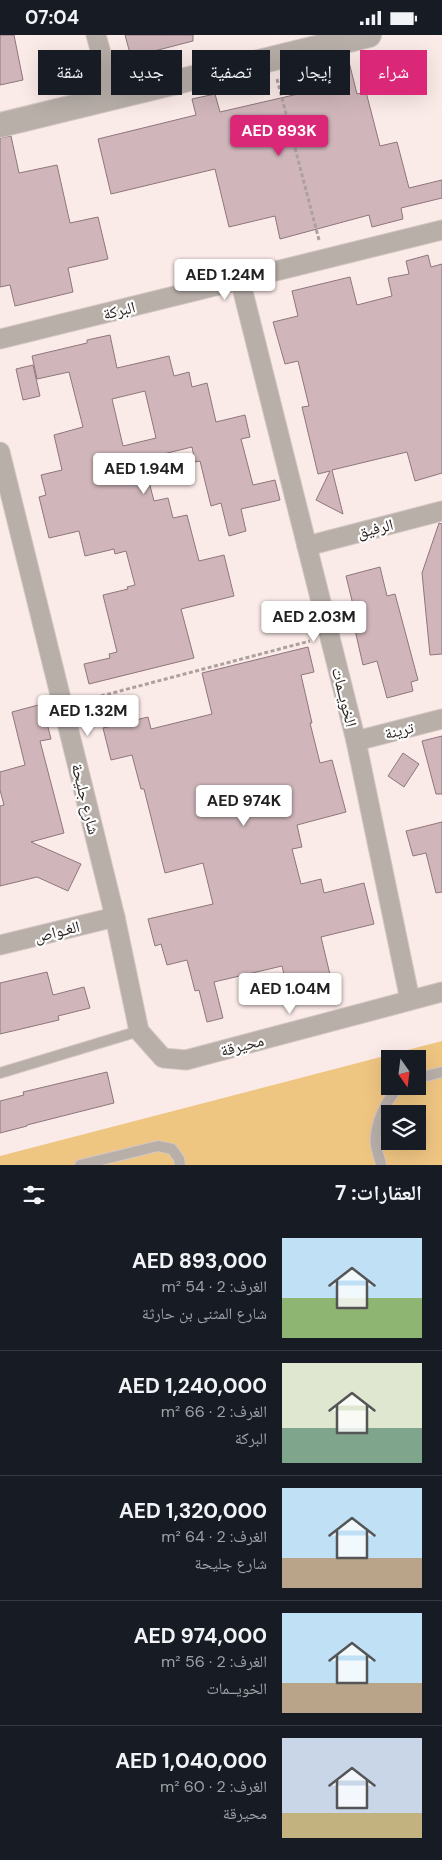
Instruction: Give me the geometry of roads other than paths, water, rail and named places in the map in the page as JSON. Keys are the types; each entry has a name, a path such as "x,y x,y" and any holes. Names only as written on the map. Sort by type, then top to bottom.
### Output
{"street":[{"path":"96,35 113,96"},
{"path":"0,125 365,35"},
{"name":"البركة","path":"0,339 442,230"},
{"name":"الخويــمات","path":"240,280 356,741 410,1000"},
{"name":"شارع جليحة","path":"0,452 115,917 138,1031"},
{"name":"الرفيق","path":"307,546 442,511"},
{"name":"ترينة","path":"356,741 442,719"},
{"name":"الغـواص","path":"0,945 115,917"},
{"name":"محيرقة","path":"138,1031 163,1058 186,1060 442,992"}],"lane":[{"path":"0,1073 138,1031"},
{"path":"426,1076 442,1072"},
{"path":"381,1165 376,1144 381,1113 392,1095"},
{"path":"80,1165 158,1146 172,1149 179,1159 180,1165"}]}
